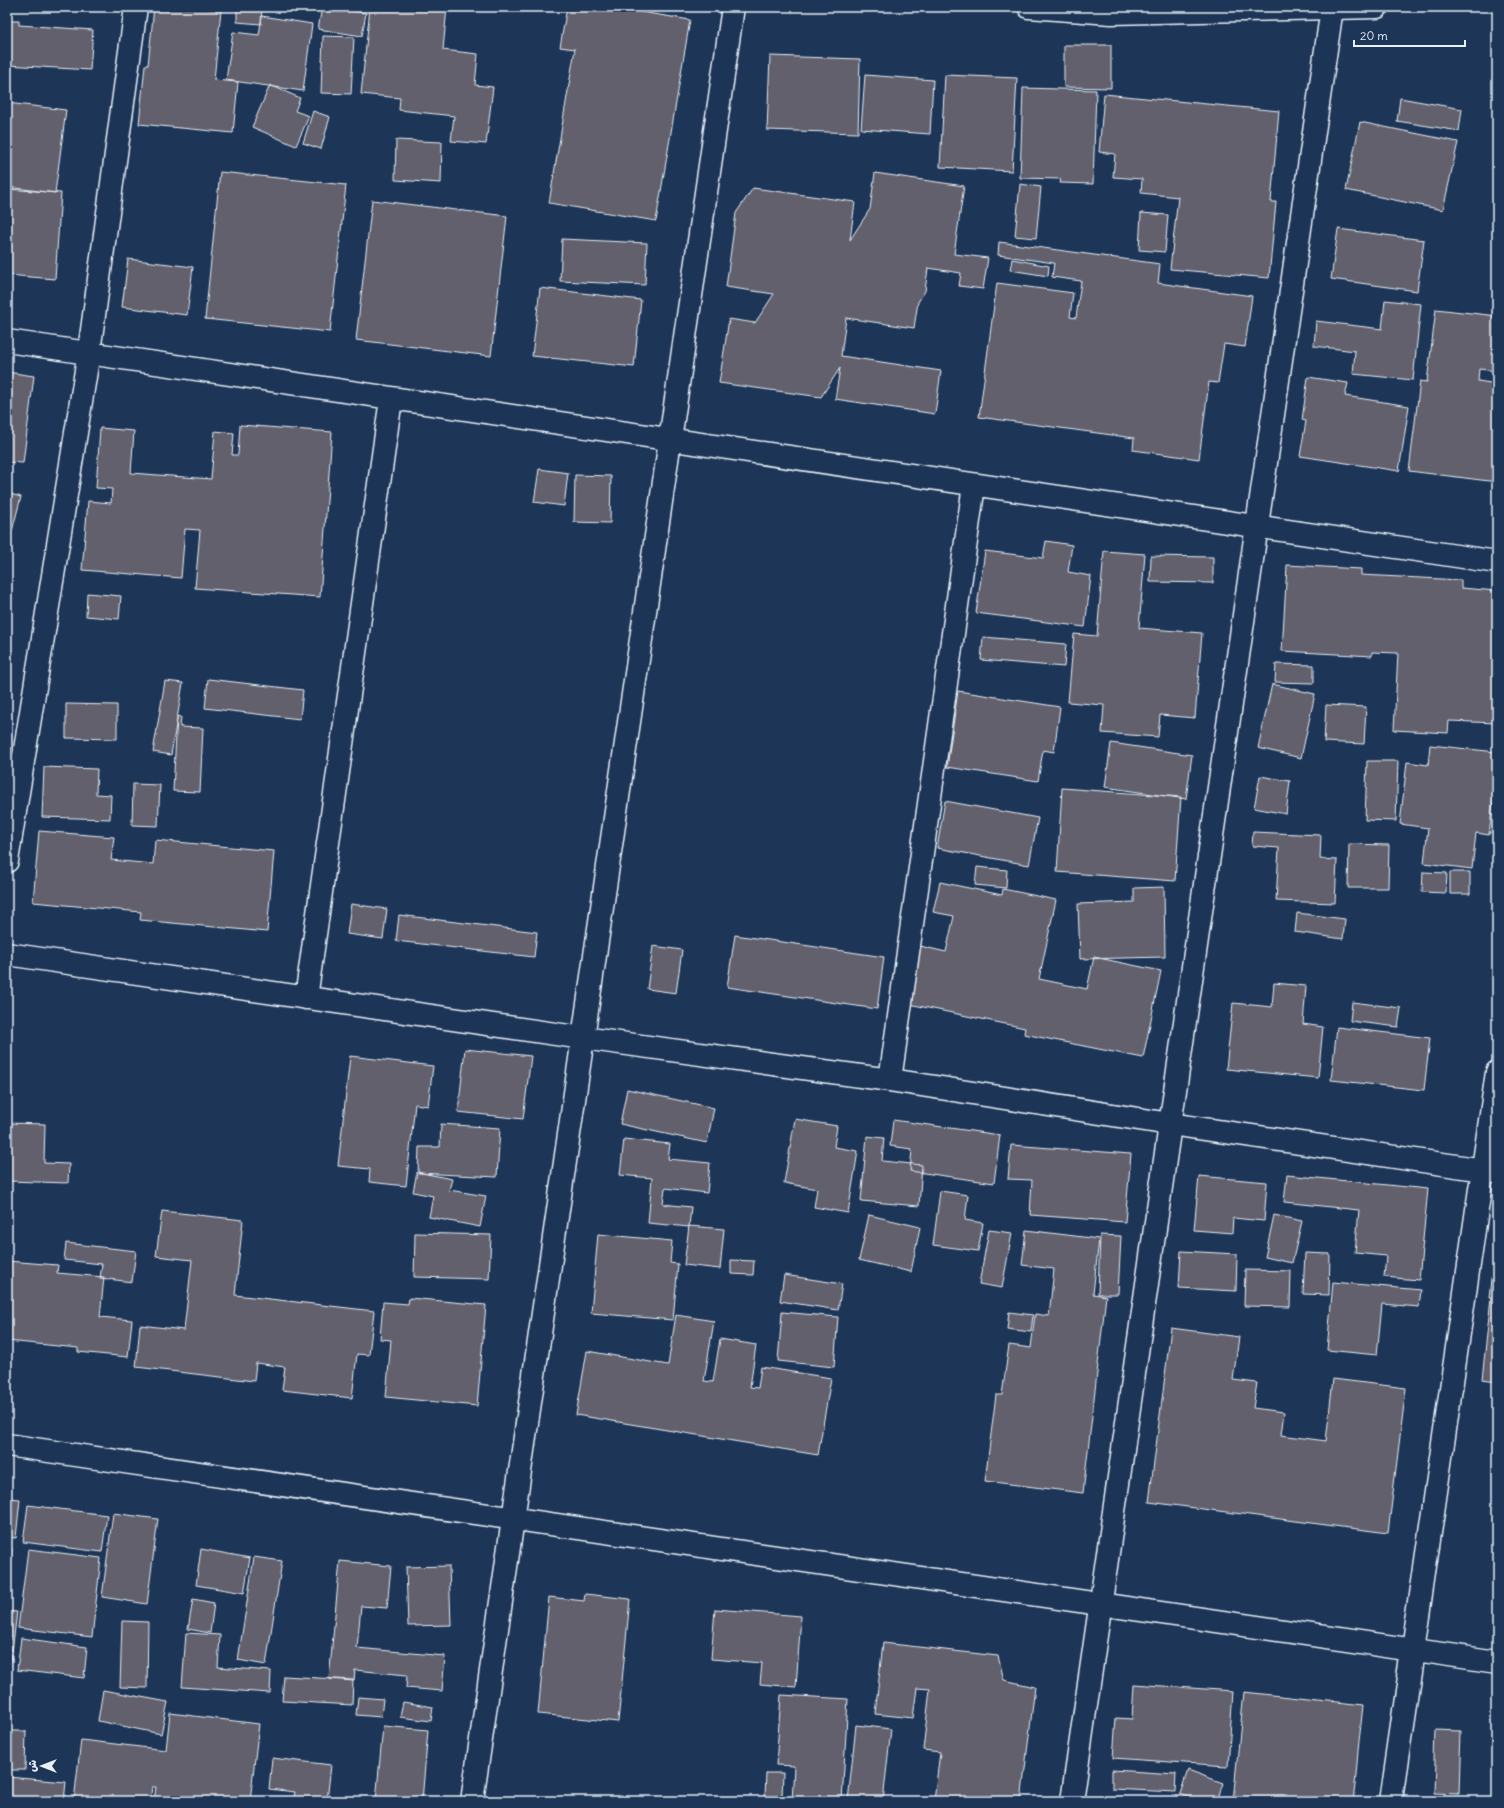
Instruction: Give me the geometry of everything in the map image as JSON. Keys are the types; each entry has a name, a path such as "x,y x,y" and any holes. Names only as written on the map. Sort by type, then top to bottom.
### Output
{"street":[{"path":"7,861 89,352 136,7"},
{"path":"472,1801 733,7"},
{"path":"1029,7 1111,13 1175,9 1377,7"},
{"path":"1072,1801 1332,8"},
{"path":"7,341 89,352 670,441 1497,562"},
{"path":"306,998 391,399"},
{"path":"890,1080 974,485"},
{"path":"7,954 583,1038 890,1080 1170,1124 1490,1171"},
{"path":"1391,1801 1413,1650 1490,1171 1497,1072"},
{"path":"7,1444 1497,1662"}],"building":[{"path":"154,7 208,7 208,9 221,10 214,80 238,82 233,133 139,124 145,65 148,65"},
{"path":"212,7 262,7 261,24 237,22 237,9"},
{"path":"322,7 352,7 351,11 366,13 362,36 318,29"},
{"path":"370,7 447,7 443,50 478,54 475,85 493,87 486,144 451,141 454,116 399,110 400,98 361,94"},
{"path":"567,7 611,7 690,20 656,221 549,203 575,49 560,47"},
{"path":"262,16 312,24 303,91 226,80 233,32 259,35"},
{"path":"7,21 19,21 19,25 93,30 90,70 7,65"},
{"path":"323,36 354,37 351,94 321,93"},
{"path":"1064,45 1111,45 1111,88 1064,87"},
{"path":"770,56 860,59 858,133 767,130"},
{"path":"865,75 933,80 930,134 861,129"},
{"path":"945,75 1017,78 1012,171 940,167"},
{"path":"270,85 300,98 295,111 309,116 296,146 252,127"},
{"path":"1023,88 1096,90 1093,184 1060,183 1061,179 1020,178"},
{"path":"1104,94 1279,111 1271,202 1276,202 1269,278 1170,269 1178,197 1141,193 1142,179 1113,177 1115,154 1099,152"},
{"path":"1400,98 1462,109 1459,131 1397,121"},
{"path":"7,103 66,110 55,193 7,187"},
{"path":"313,111 330,117 321,149 303,143"},
{"path":"1360,122 1458,142 1443,210 1346,190"},
{"path":"396,140 442,142 441,183 395,180"},
{"path":"220,172 346,185 330,332 205,319"},
{"path":"875,173 964,186 954,254 988,258 983,289 959,286 961,273 928,268 925,291 918,302 914,328 846,318 841,356 941,371 935,414 835,399 840,368 821,397 719,383 729,319 755,323 774,294 726,287 736,213 753,188 855,202 850,240 870,209"},
{"path":"1020,184 1041,187 1036,238 1015,236"},
{"path":"7,189 61,193 55,279 7,275"},
{"path":"372,200 507,216 491,356 356,340"},
{"path":"1141,213 1168,215 1165,252 1139,250"},
{"path":"1338,229 1424,240 1417,291 1331,279"},
{"path":"562,239 647,243 645,285 560,281"},
{"path":"999,242 1160,264 1158,283 1252,296 1245,347 1224,344 1218,383 1209,382 1199,459 1133,450 1134,438 979,417 997,283 1073,293 1070,317 1076,318 1081,281 1052,277 1054,263 998,255"},
{"path":"128,259 193,267 187,315 122,307"},
{"path":"1012,259 1049,266 1048,276 1010,270"},
{"path":"540,288 641,300 634,367 532,356"},
{"path":"1385,300 1421,304 1413,380 1353,374 1355,351 1314,346 1316,321 1382,329"},
{"path":"1436,309 1497,316 1497,371 1479,369 1478,381 1497,384 1497,482 1409,471 1420,381 1427,382"},
{"path":"7,372 34,376 23,463 7,462"},
{"path":"1308,377 1348,383 1345,396 1409,406 1399,471 1300,456 1306,421 1302,420"},
{"path":"240,425 332,432 320,597 195,588 200,530 185,529 181,578 82,570 88,501 111,503 112,489 96,488 100,428 134,431 131,473 211,479 215,431 234,433 232,455 238,455"},
{"path":"539,469 568,473 564,506 534,502"},
{"path":"575,475 611,476 610,523 574,522"},
{"path":"7,493 21,497 7,550"},
{"path":"1046,541 1072,545 1068,572 1091,576 1085,627 976,613 985,551 1043,558"},
{"path":"1104,551 1145,554 1139,628 1202,633 1195,718 1160,715 1158,737 1102,733 1104,705 1068,702 1074,634 1097,636"},
{"path":"1151,556 1213,557 1213,583 1150,582"},
{"path":"1287,565 1361,569 1361,575 1461,580 1461,588 1497,591 1497,723 1449,721 1448,733 1394,730 1398,653 1372,652 1372,656 1282,651"},
{"path":"87,593 121,596 119,619 86,616"},
{"path":"983,637 1066,644 1064,667 981,660"},
{"path":"1276,664 1314,665 1314,683 1275,682"},
{"path":"208,679 303,690 300,719 205,708"},
{"path":"165,681 183,683 171,755 153,752"},
{"path":"1272,684 1315,694 1301,758 1258,748"},
{"path":"958,691 1060,707 1054,752 1043,750 1038,781 947,767"},
{"path":"66,704 117,705 117,739 66,738"},
{"path":"1326,705 1366,707 1364,744 1324,742"},
{"path":"177,716 181,717 180,727 203,728 200,792 173,791"},
{"path":"1111,743 1192,755 1186,799 1105,787"},
{"path":"1430,745 1497,752 1497,768 1489,835 1476,833 1472,869 1424,863 1428,828 1400,824 1407,762 1428,765"},
{"path":"1367,761 1398,761 1396,821 1365,820"},
{"path":"44,767 97,769 96,794 111,795 110,819 42,817"},
{"path":"1260,776 1290,781 1286,814 1254,808"},
{"path":"133,784 160,785 158,826 132,825"},
{"path":"1062,788 1181,797 1175,881 1057,872"},
{"path":"945,801 1038,818 1029,865 937,848"},
{"path":"39,831 114,837 111,860 153,864 155,840 274,851 267,932 140,920 141,912 33,902"},
{"path":"1253,832 1321,835 1320,859 1337,860 1335,903 1276,901 1279,848 1252,846"},
{"path":"1349,844 1389,845 1388,888 1348,888"},
{"path":"977,867 1007,870 1006,888 975,885"},
{"path":"1423,872 1447,873 1446,893 1422,892"},
{"path":"1450,872 1470,872 1470,894 1450,894"},
{"path":"940,882 1002,895 1003,889 1056,900 1039,979 1087,989 1094,957 1161,971 1143,1058 1024,1034 1025,1028 909,1004 920,946 946,952 954,916 933,912"},
{"path":"1164,887 1165,957 1080,959 1078,904 1134,902 1134,888"},
{"path":"351,904 387,909 383,939 347,934"},
{"path":"1297,913 1345,919 1343,939 1295,932"},
{"path":"399,915 537,932 534,957 396,941"},
{"path":"735,935 884,957 877,1009 727,987"},
{"path":"653,946 682,950 676,993 647,989"},
{"path":"1274,983 1306,986 1303,1024 1323,1027 1318,1078 1226,1069 1233,1003 1272,1007"},
{"path":"1352,1002 1401,1008 1398,1027 1350,1021"},
{"path":"1337,1027 1430,1038 1424,1090 1331,1080"},
{"path":"465,1049 531,1056 523,1119 458,1112"},
{"path":"350,1056 433,1066 428,1106 415,1104 406,1186 369,1182 370,1169 338,1166"},
{"path":"627,1089 714,1108 707,1143 620,1124"},
{"path":"795,1119 837,1126 834,1147 858,1151 848,1213 814,1207 817,1189 784,1183"},
{"path":"893,1120 1000,1135 994,1183 910,1171 912,1149 890,1146"},
{"path":"7,1123 45,1124 44,1163 69,1164 68,1183 7,1181"},
{"path":"441,1124 500,1128 497,1177 418,1173 419,1147 440,1147"},
{"path":"867,1136 884,1138 882,1161 922,1165 919,1206 861,1201"},
{"path":"624,1139 670,1144 668,1159 710,1163 707,1193 665,1188 663,1204 691,1207 689,1227 648,1223 652,1178 620,1175"},
{"path":"1011,1145 1131,1154 1125,1222 1030,1215 1032,1180 1008,1179"},
{"path":"417,1172 452,1179 449,1190 486,1196 480,1227 429,1217 433,1196 413,1192"},
{"path":"1287,1175 1428,1189 1419,1280 1384,1277 1386,1256 1355,1253 1359,1210 1284,1202"},
{"path":"1199,1176 1267,1182 1264,1221 1233,1218 1232,1233 1194,1230"},
{"path":"940,1191 968,1195 965,1220 983,1223 978,1251 933,1245"},
{"path":"162,1211 243,1220 235,1295 374,1311 369,1355 357,1354 352,1398 282,1390 285,1367 256,1363 254,1381 136,1367 140,1325 184,1330 192,1260 156,1256"},
{"path":"869,1215 920,1227 911,1272 859,1260"},
{"path":"1274,1215 1302,1221 1292,1263 1265,1257"},
{"path":"689,1226 724,1229 720,1269 684,1265"},
{"path":"1497,1227 1497,1381 1482,1379"},
{"path":"989,1230 1012,1233 1002,1288 979,1284"},
{"path":"1026,1230 1099,1239 1093,1294 1106,1296 1083,1493 985,1481 996,1395 1002,1395 1009,1345 1031,1348 1035,1314 1049,1316 1054,1269 1022,1265"},
{"path":"415,1233 491,1235 489,1279 414,1277"},
{"path":"598,1234 672,1241 670,1263 678,1264 673,1320 591,1313"},
{"path":"1100,1235 1121,1236 1118,1294 1098,1294"},
{"path":"66,1243 136,1251 132,1282 100,1278 102,1264 64,1260"},
{"path":"1181,1251 1237,1254 1236,1291 1179,1288"},
{"path":"1305,1253 1330,1254 1329,1295 1303,1294"},
{"path":"731,1260 754,1261 753,1275 731,1274"},
{"path":"7,1261 58,1265 57,1273 104,1277 100,1317 132,1320 128,1357 78,1352 78,1348 7,1341"},
{"path":"1245,1270 1291,1271 1290,1307 1244,1306"},
{"path":"784,1275 842,1284 838,1310 780,1301"},
{"path":"1333,1282 1421,1290 1419,1307 1382,1304 1377,1355 1327,1350"},
{"path":"409,1298 486,1305 477,1406 386,1397 391,1340 380,1339 383,1302 408,1304"},
{"path":"782,1312 838,1317 834,1367 778,1361"},
{"path":"1009,1312 1033,1315 1031,1332 1007,1329"},
{"path":"676,1315 714,1321 704,1381 713,1382 720,1339 756,1345 750,1387 758,1388 761,1367 831,1378 818,1455 576,1415 587,1351 668,1365"},
{"path":"1171,1328 1239,1337 1233,1380 1257,1383 1253,1408 1284,1412 1281,1435 1326,1441 1333,1379 1406,1388 1388,1533 1149,1502"},
{"path":"7,1498 20,1499 16,1538 7,1537"},
{"path":"28,1505 107,1515 102,1552 23,1542"},
{"path":"113,1513 158,1519 147,1604 102,1597"},
{"path":"7,1548 12,1549 7,1599"},
{"path":"28,1549 101,1558 92,1637 18,1628"},
{"path":"201,1549 250,1558 244,1593 196,1585"},
{"path":"254,1557 282,1561 266,1665 238,1660"},
{"path":"340,1561 391,1566 387,1608 361,1606 357,1648 445,1656 442,1691 406,1688 407,1675 355,1670 354,1681 329,1679"},
{"path":"449,1566 451,1625 408,1626 406,1567"},
{"path":"585,1594 630,1599 618,1722 538,1714 549,1597 584,1601"},
{"path":"193,1599 214,1603 210,1633 188,1629"},
{"path":"715,1609 801,1616 796,1687 760,1684 762,1663 711,1659"},
{"path":"7,1611 17,1612 10,1668 7,1667"},
{"path":"122,1621 148,1622 147,1688 120,1687"},
{"path":"186,1633 220,1635 218,1667 271,1671 270,1693 182,1687"},
{"path":"21,1638 87,1647 84,1678 17,1670"},
{"path":"883,1643 998,1656 1004,1680 1035,1687 1021,1801 934,1801 940,1752 923,1750 930,1689 917,1688 913,1718 875,1714"},
{"path":"284,1676 353,1680 352,1705 282,1701"},
{"path":"1134,1684 1233,1691 1228,1766 1113,1758 1116,1718 1132,1719"},
{"path":"103,1690 168,1702 161,1734 98,1721"},
{"path":"1244,1692 1363,1705 1353,1801 1233,1801"},
{"path":"781,1695 848,1699 842,1801 792,1801 794,1766 776,1765"},
{"path":"358,1697 383,1699 381,1717 356,1715"},
{"path":"403,1702 433,1707 431,1721 400,1717"},
{"path":"170,1713 259,1724 250,1801 154,1801 156,1787 152,1787 150,1801 74,1801 81,1740 166,1750"},
{"path":"856,1725 891,1729 883,1801 848,1801"},
{"path":"383,1726 428,1730 422,1801 376,1801"},
{"path":"1436,1729 1461,1730 1459,1794 1434,1793"},
{"path":"7,1731 26,1731 25,1770 7,1770"},
{"path":"272,1758 331,1765 327,1801 293,1801 295,1792 269,1789"},
{"path":"1112,1770 1176,1774 1175,1792 1112,1789"},
{"path":"1188,1770 1223,1783 1217,1801 1201,1801 1180,1794"},
{"path":"766,1773 783,1773 782,1797 765,1797"},
{"path":"7,1777 66,1782 64,1801 7,1801"},
{"path":"329,1796 367,1798 367,1801 328,1801"}]}
